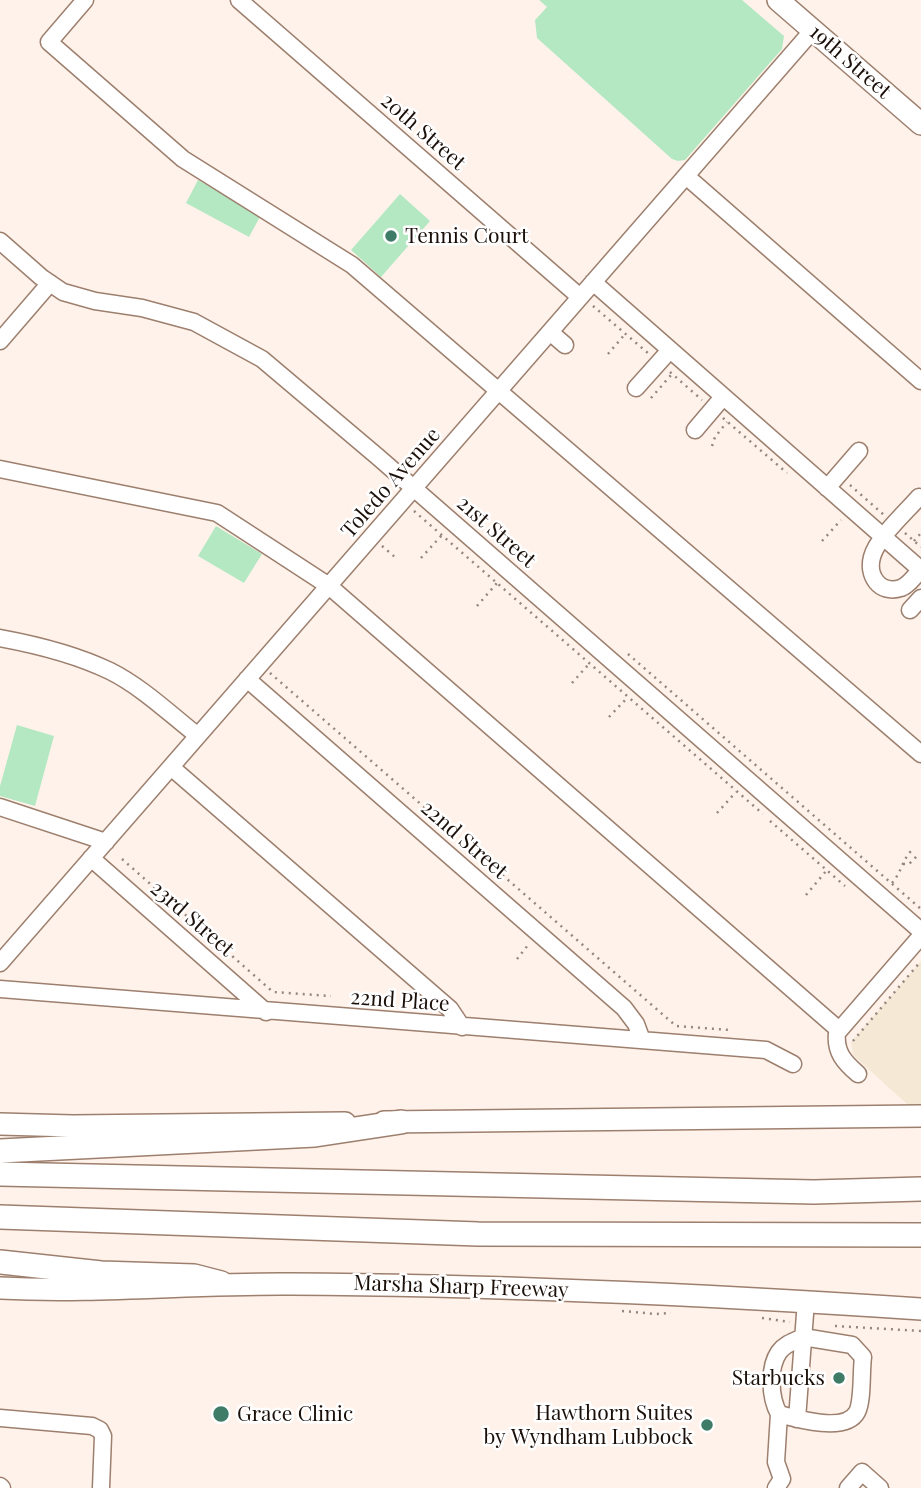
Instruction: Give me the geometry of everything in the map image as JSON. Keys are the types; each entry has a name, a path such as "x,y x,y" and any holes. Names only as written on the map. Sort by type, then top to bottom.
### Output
{"highway":[{"path":"0,1152 315,1135 401,1122"},
{"path":"0,1174 814,1192 921,1189"},
{"path":"0,1217 478,1234 921,1235"},
{"path":"839,1234 921,1245"},
{"path":"0,1262 101,1273 194,1276 221,1283"}],"main road":[{"name":"19th Street","path":"778,0 921,124"},
{"path":"0,1124 73,1126 921,1115"},
{"name":"Marsha Sharp Freeway","path":"0,1288 42,1290 221,1283 436,1285 806,1301 921,1309"}],"street":[{"path":"85,0 49,42 183,159 352,265 921,754"},
{"name":"20th Street","path":"239,0 585,303"},
{"name":"Toledo Avenue","path":"0,963 329,586 377,545 414,489 550,332 585,303 593,282 813,30"},
{"path":"686,176 921,381"},
{"name":"21st Street","path":"0,241 63,292 194,322 262,359 414,489 448,529 921,931"},
{"path":"593,282 664,356 718,403 827,488 845,514 884,537 921,570 901,588 889,590 874,581 870,570 872,554 884,537 919,497"},
{"path":"0,341 50,283"},
{"path":"550,332 565,345"},
{"path":"636,388 664,356"},
{"path":"695,430 718,403"},
{"path":"827,488 859,451"},
{"path":"0,469 217,513 329,586 839,1030"},
{"path":"0,638 51,648 111,672 154,701 198,736"},
{"name":"22nd Street","path":"247,680 624,1008 636,1024 642,1040"},
{"path":"171,767 450,1009 462,1027"},
{"path":"0,807 106,842"},
{"name":"23rd Street","path":"92,858 266,1012"},
{"path":"858,1074 841,1056 836,1045 839,1030 921,936"},
{"name":"22nd Place","path":"0,989 766,1050 793,1063"},
{"path":"797,1419 806,1301"},
{"path":"776,1488 782,1479 776,1462 779,1414 772,1402 773,1364 779,1352 804,1330"},
{"path":"779,1414 797,1419 843,1424 852,1419 858,1410 863,1357 852,1345 804,1330"},
{"path":"0,1418 92,1426 100,1430 103,1436 101,1488"},
{"path":"848,1488 862,1472 880,1488"}],"path":[{"path":"585,303 595,306 626,333 664,356 718,403 727,422 789,475"},
{"path":"608,354 626,333"},
{"path":"651,398 678,368"},
{"path":"712,446 715,437 727,422"},
{"path":"838,475 921,547"},
{"path":"414,511 448,529 497,583 848,888"},
{"path":"845,514 849,528"},
{"path":"822,541 845,514"},
{"path":"421,558 448,529"},
{"path":"377,545 396,558"},
{"path":"477,606 497,583"},
{"path":"622,649 921,909"},
{"path":"572,683 589,664"},
{"path":"247,680 269,672 676,1026 730,1030"},
{"path":"609,717 628,697"},
{"path":"717,813 737,792"},
{"path":"892,883 900,874 911,851"},
{"path":"903,864 909,864 917,856"},
{"path":"122,859 273,992 331,996"},
{"path":"806,895 827,870"},
{"path":"517,959 529,944"},
{"path":"841,1056 921,961"},
{"path":"620,1311 680,1314"},
{"path":"759,1317 804,1330 921,1331"}],"shaded area":[{"path":"921,961 921,1105 909,1106 853,1055 851,1042"}],"green space":[{"path":"539,0 742,0 784,36 782,49 685,160 678,161 672,159 537,38 535,20 547,7"},
{"path":"198,180 261,215 249,237 186,203"},
{"name":"Tennis Court","path":"400,194 430,221 381,277 351,250"},
{"path":"216,526 262,554 244,583 198,556"},
{"path":"17,725 54,736 35,806 0,796 0,786"}],"place":[{"name":"Tennis Court","path":"391,236"},
{"name":"Starbucks","path":"839,1378"},
{"name":"Grace Clinic","path":"221,1414"},
{"name":"Hawthorn Suites by Wyndham Lubbock","path":"707,1425"}]}
